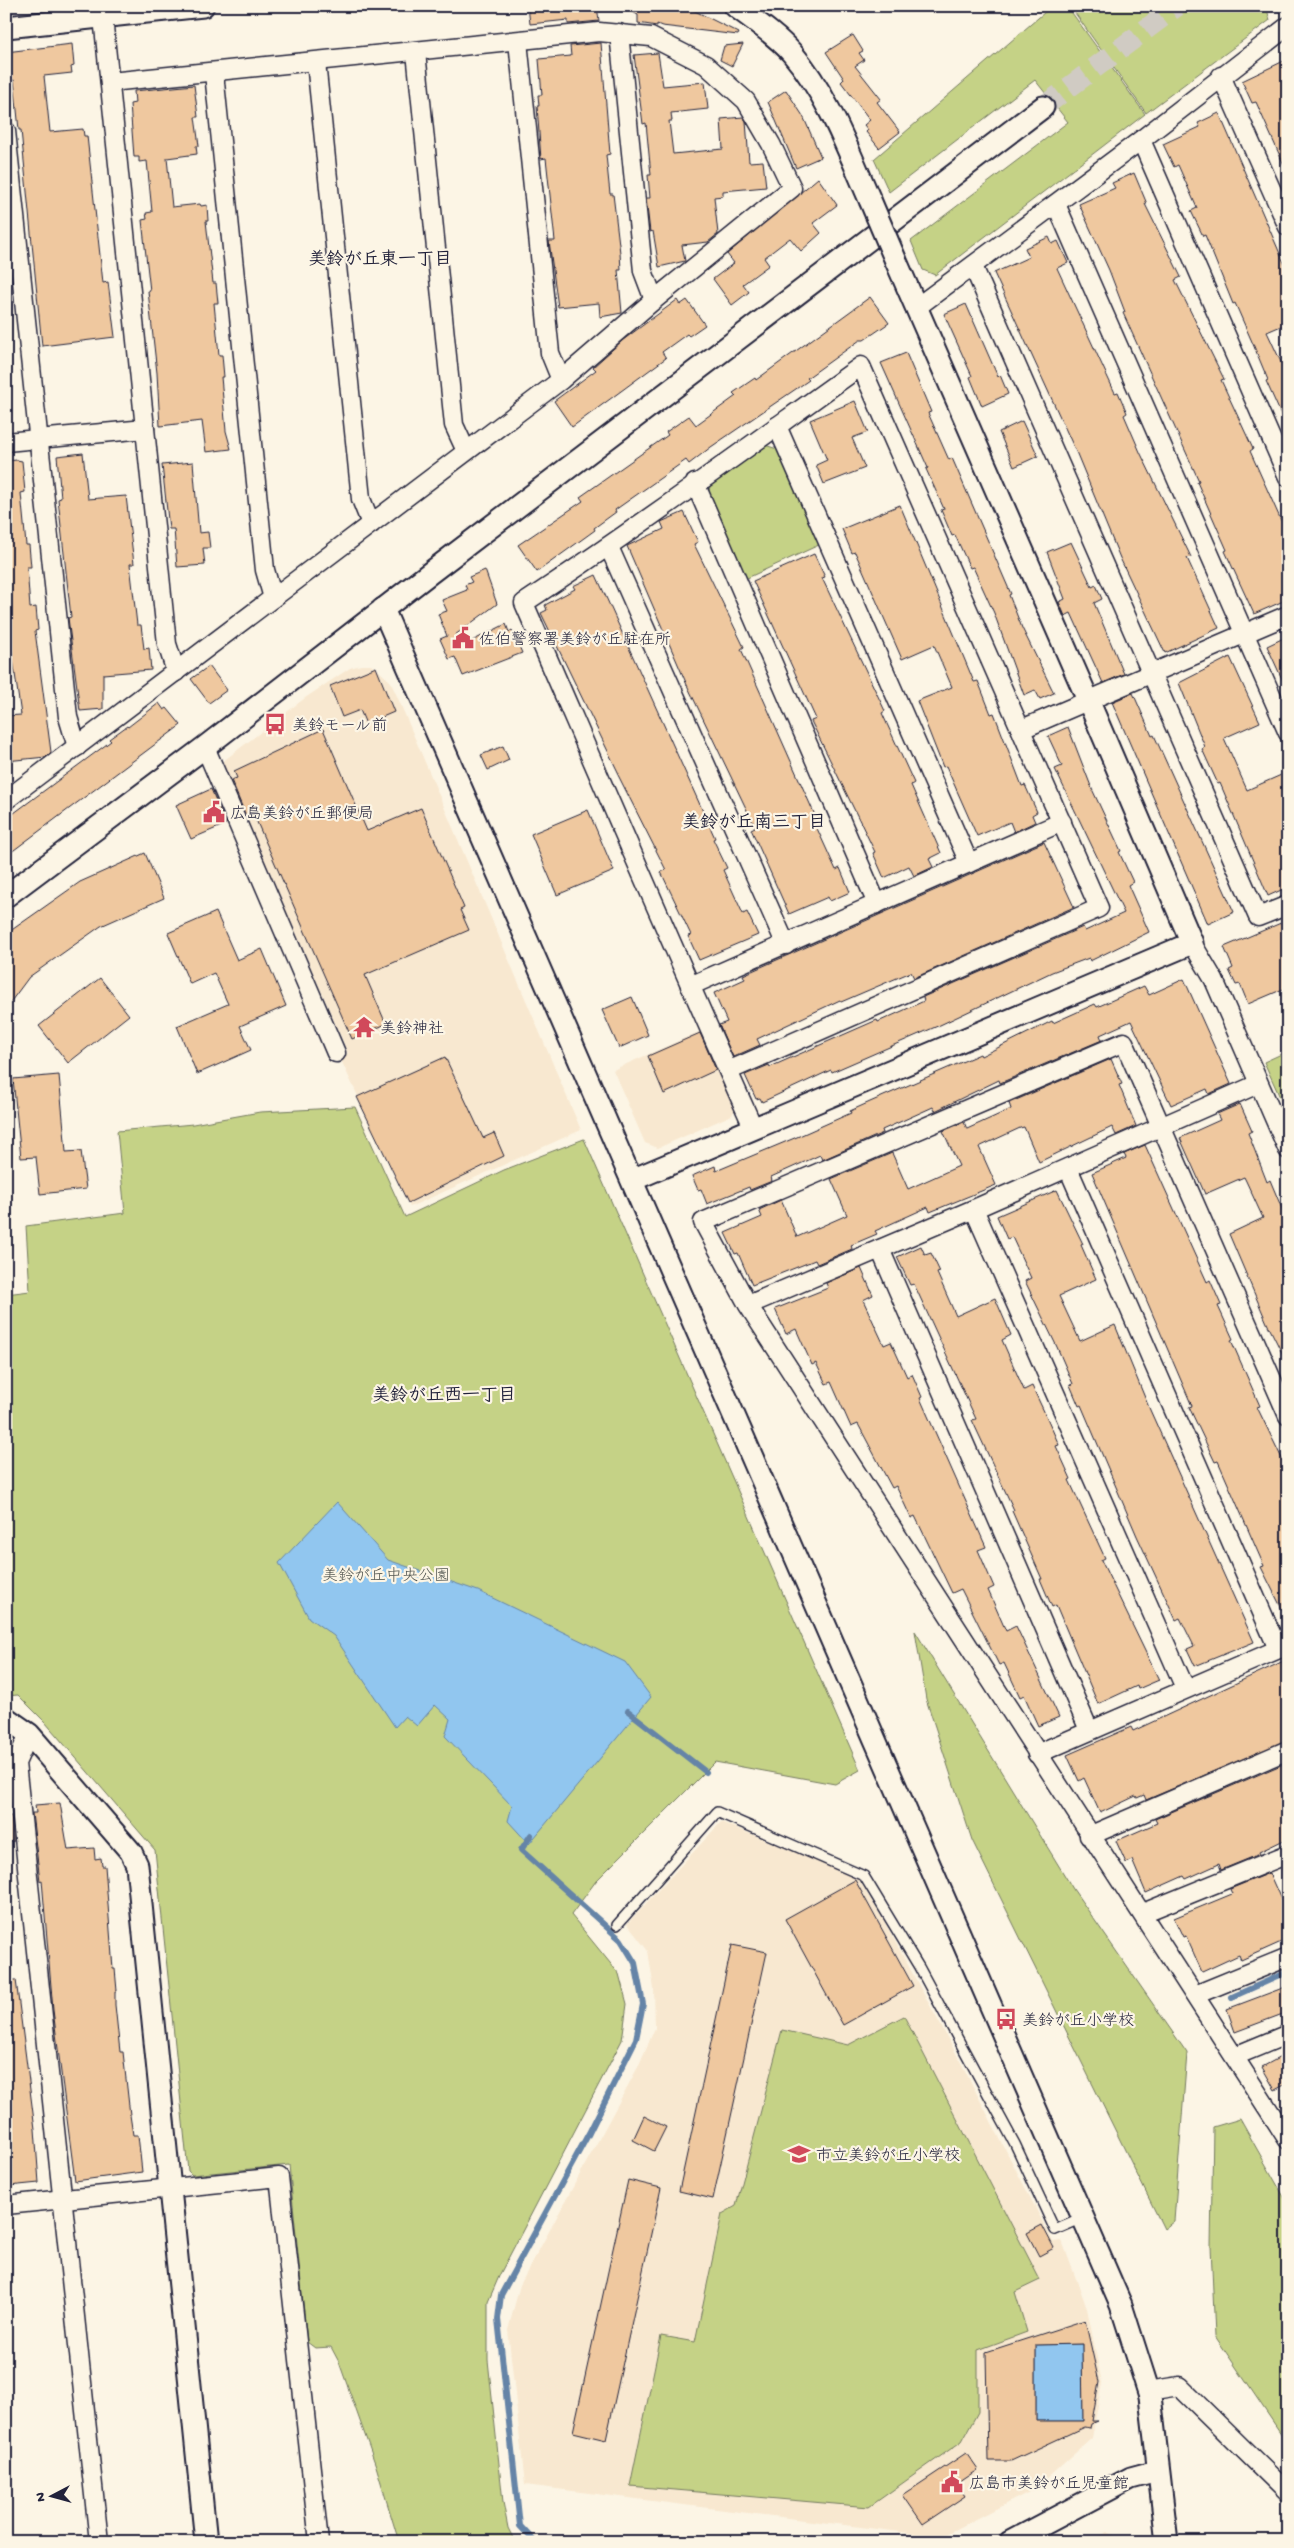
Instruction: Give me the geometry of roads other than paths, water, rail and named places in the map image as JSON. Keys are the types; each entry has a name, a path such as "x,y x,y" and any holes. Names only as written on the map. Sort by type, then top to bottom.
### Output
{"street":[{"path":"6,27 203,6"},
{"path":"736,6 764,27 792,54 822,96 917,307 1192,943 1214,980 1288,1150"},
{"path":"104,16 167,644 176,672"},
{"path":"917,307 1141,140 1221,76 1288,26"},
{"path":"6,800 561,380 654,300 792,188 771,144 746,101 706,65 651,37 598,32 214,73 110,82"},
{"path":"619,33 643,271 654,300"},
{"path":"518,41 550,353 561,380"},
{"path":"416,52 454,425 466,451"},
{"path":"316,62 361,499 371,524"},
{"path":"214,73 264,560 274,598"},
{"path":"1221,76 1288,227"},
{"path":"6,896 205,747 383,609 1042,108"},
{"path":"6,131 68,717 77,747"},
{"path":"1141,140 1288,477"},
{"path":"1056,204 1246,633 1288,733"},
{"path":"973,266 1258,917 1288,905"},
{"path":"728,1072 1099,908 861,366 695,483 609,547 524,603 690,986 728,1072 753,1127"},
{"path":"777,426 969,863"},
{"path":"6,442 145,429"},
{"path":"695,483 877,904"},
{"path":"609,547 786,945"},
{"path":"383,609 1121,2306 1148,2391 1167,2542"},
{"path":"1022,730 1152,672 1288,615"},
{"path":"205,747 336,1053"},
{"path":"690,986 1062,822"},
{"path":"632,1180 753,1127 1192,943"},
{"path":"1288,1416 1124,1042 703,1222 748,1305 1089,1836 1143,1914 1288,2140"},
{"path":"748,1305 974,1209 1258,1084"},
{"path":"1037,1754 1283,1647 1068,1168"},
{"path":"974,1209 1185,1688"},
{"path":"880,1249 1089,1730"},
{"path":"6,1718 29,1734 131,1852 137,1865 206,2542"},
{"path":"29,1734 16,1762 98,2542"},
{"path":"1089,1836 1288,1750"},
{"path":"1143,1914 1288,1854"},
{"path":"1195,1995 1288,1957"},
{"path":"1235,2056 1288,2034"},
{"path":"6,2205 171,2186 279,2177 319,2542"},
{"path":"1148,2391 1179,2386 1288,2493"},
{"path":"1010,2542 1131,2478 1157,2470"}],"lane":[{"path":"617,1925 717,1812 864,1876 919,1967 1015,2144 1055,2230 1083,2218"}],"water":[{"path":"337,1502 388,1560 478,1591 625,1662 651,1697 529,1844 508,1821 512,1806 445,1736 450,1719 435,1705 417,1726 405,1716 395,1727 334,1636 309,1618 279,1563"},
{"path":"1082,2344 1083,2421 1036,2421 1036,2345"}],"waterway":[{"path":"628,1711 706,1772"},
{"path":"531,1835 521,1850 621,1940 635,1963 643,2004 636,2039 589,2133 501,2295 498,2319 520,2526 535,2542"},
{"path":"1232,1997 1288,1972"}],"tunnel":[{"path":"1043,107 1177,6"}],"place":[{"name":"佐伯警察署美鈴が丘駐在所","path":"463,638"},
{"name":"美鈴モール前","path":"275,724"},
{"name":"広島美鈴が丘郵便局","path":"214,812"},
{"name":"美鈴神社","path":"364,1027"},
{"name":"美鈴が丘小学校","path":"1006,2019"},
{"name":"市立美鈴が丘小学校","path":"799,2154"},
{"name":"広島市美鈴が丘児童館","path":"952,2482"}],"district":[{"name":"美鈴が丘東一丁目","path":"380,258"},
{"name":"美鈴が丘南三丁目","path":"754,821"},
{"name":"美鈴が丘西一丁目","path":"444,1394"}],"park label":[{"name":"美鈴が丘中央公園","path":"386,1574"}]}
